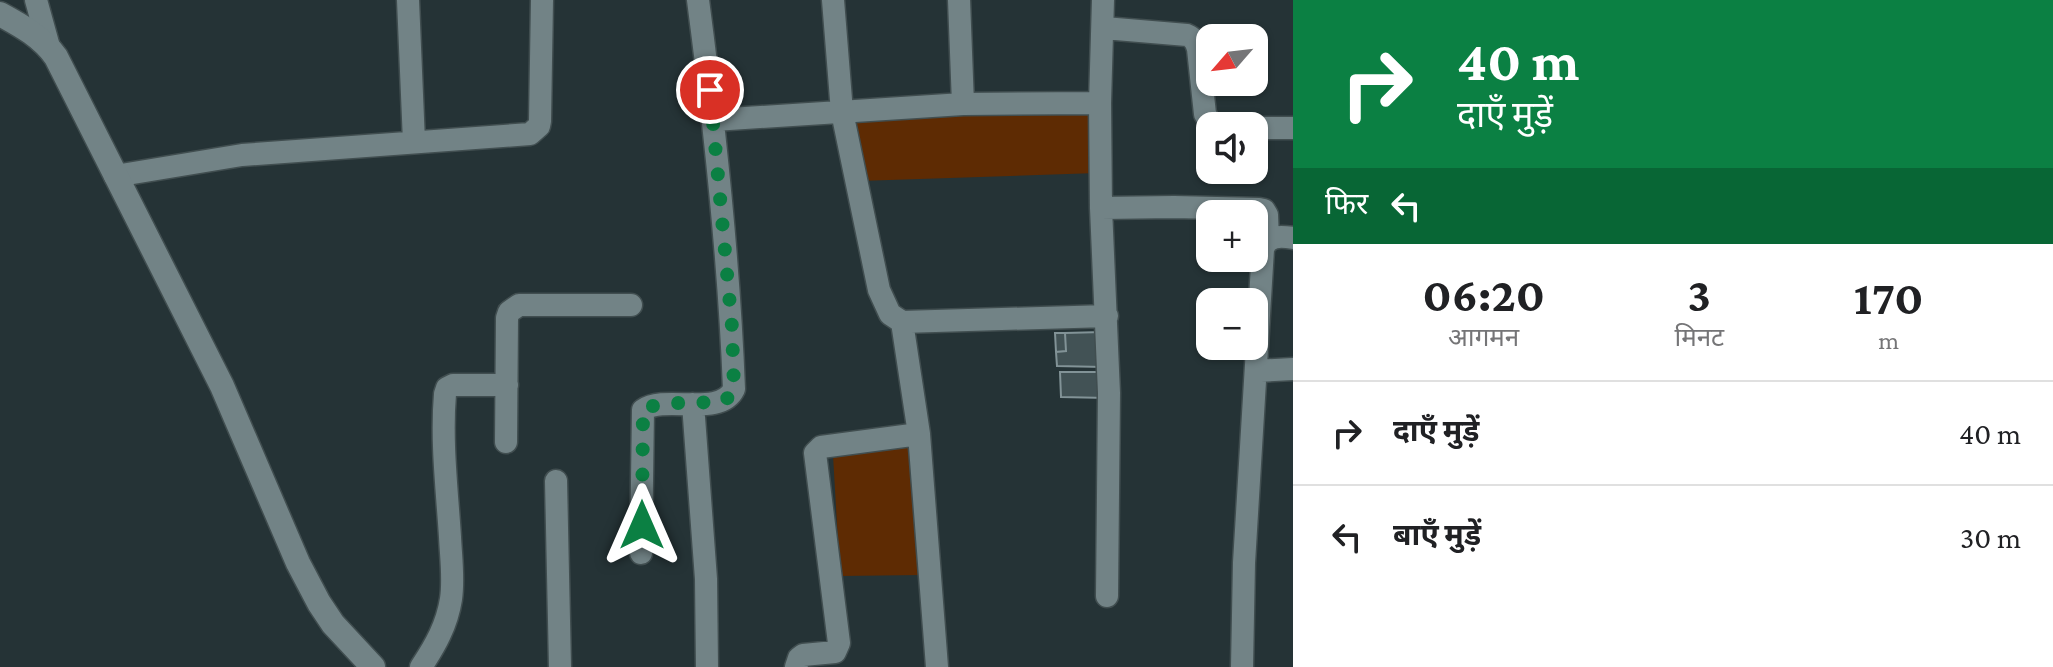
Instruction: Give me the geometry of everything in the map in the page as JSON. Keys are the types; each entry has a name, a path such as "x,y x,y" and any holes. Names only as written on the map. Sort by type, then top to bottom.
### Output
{"street":[{"path":"36,0 49,47"},
{"path":"408,0 414,142"},
{"path":"115,176 242,155 524,135 535,131 540,121 542,0"},
{"path":"641,553 643,410 647,406 719,402 726,400 734,389 732,327 714,120 698,0"},
{"path":"833,0 842,112 879,290 890,314 902,322 1107,316"},
{"path":"959,0 963,104"},
{"path":"1103,0 1100,103 1109,393 1107,596"},
{"path":"0,14 34,33 49,47 69,80 222,386 298,563 333,624 367,664"},
{"path":"1104,28 1192,37 1198,49 1205,112"},
{"path":"714,120 963,104 1100,103"},
{"path":"1268,128 1293,128"},
{"path":"1101,208 1196,208"},
{"path":"1268,240 1281,236 1293,238"},
{"path":"1242,667 1244,563 1262,272"},
{"path":"506,442 509,312 519,305 631,305"},
{"path":"902,322 919,434 937,667"},
{"path":"1256,371 1293,369"},
{"path":"421,667 438,640 451,598 445,394 447,388 453,385 507,385"},
{"path":"693,404 706,579 707,667"},
{"path":"796,667 803,655 835,652 839,643 817,451 821,447 919,434"},
{"path":"556,481 560,667"}],"shaded area":[{"path":"1089,108 1097,173 859,181 851,115"},
{"path":"916,441 923,575 840,576 833,455"}],"building":[{"path":"1102,332 1103,367 1057,366 1056,352 1066,351 1065,333"},
{"path":"1055,333 1065,333 1066,351 1056,352"},
{"path":"1060,372 1108,372 1107,398 1061,397"}],"route":[{"path":"642,525 643,410 647,406 719,402 726,400 734,389 732,327 710,90"}]}
